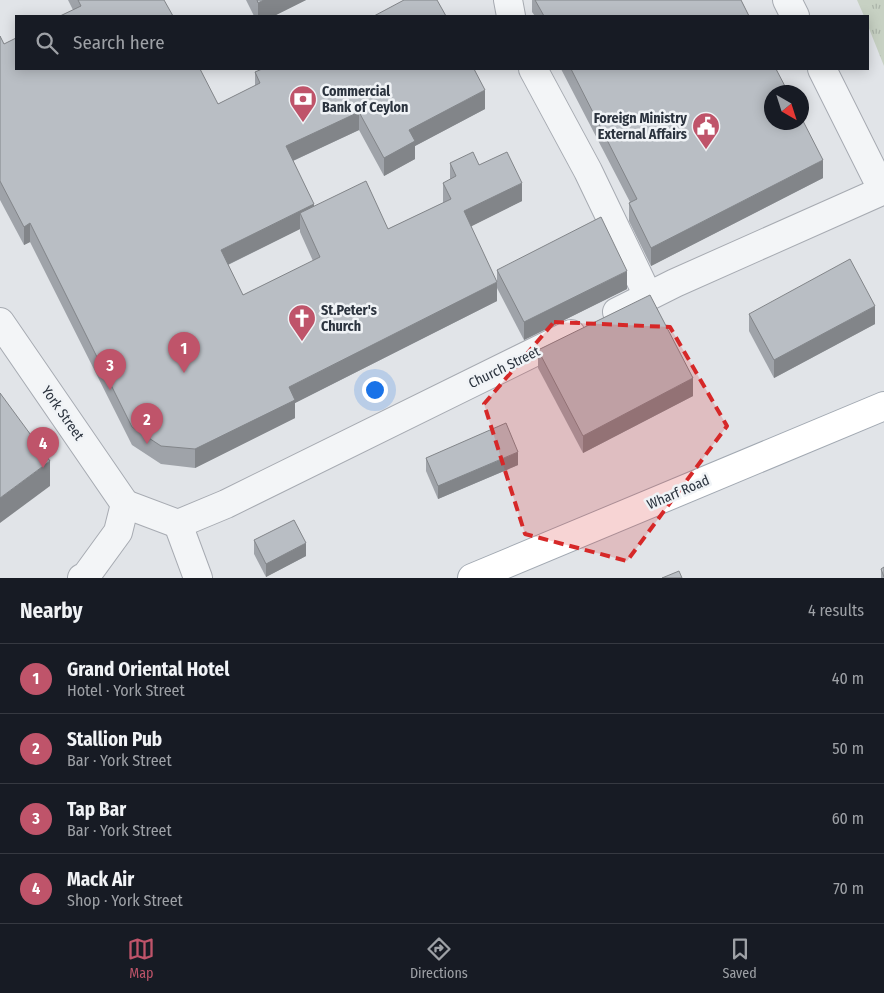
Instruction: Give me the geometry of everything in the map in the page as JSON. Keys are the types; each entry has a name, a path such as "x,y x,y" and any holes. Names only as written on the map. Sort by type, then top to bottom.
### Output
{"main road":[{"name":"Wharf Road","path":"472,578 884,406"}],"street":[{"path":"508,0 511,15"},
{"path":"787,0 794,15"},
{"path":"534,70 588,171 648,296"},
{"path":"823,70 884,190"},
{"name":"Church Street","path":"178,524 226,504 675,283 884,190"},
{"name":"York Street","path":"0,322 125,504"},
{"path":"85,577 118,532 125,504 178,524 198,578"}],"highlighted area":[{"path":"554,322 670,327 727,426 627,561 525,534 484,404"}],"green space":[{"path":"857,0 884,0 884,66 869,28 869,15 864,15"}],"building":[{"path":"78,0 164,0 172,15 62,15 81,6"},
{"path":"404,0 437,0 445,15 376,15"},
{"path":"535,0 741,0 748,15 543,15"},
{"path":"0,36 4,44 15,38 15,70 201,70 218,104 260,83 255,72 260,70 475,70 485,90 409,130 415,141 384,158 359,112 286,146 314,204 221,250 243,295 320,257 300,213 366,181 388,229 451,199 443,183 456,176 450,163 473,152 479,165 507,152 522,183 464,211 497,282 289,387 295,400 195,449 161,446 132,427 30,223 24,227 0,181"},
{"name":"Foreign Ministry External Affairs","path":"572,70 777,70 784,85 764,85 764,130 808,130 823,160 651,248 629,203 637,199"},
{"path":"601,217 627,271 524,322 497,270"},
{"path":"850,259 875,306 774,360 749,314"},
{"path":"650,295 693,378 583,436 538,350"},
{"path":"0,393 50,461 0,498"},
{"path":"506,423 518,452 438,486 426,458"},
{"path":"294,520 306,543 266,564 254,540"},
{"path":"679,571 682,578 662,578"}],"place":[{"name":"Commercial Bank of Ceylon","path":"303,123"},
{"name":"Foreign Ministry External Affairs","path":"706,150"},
{"name":"St.Peter's Church","path":"302,342"},
{"name":"Grand Oriental Hotel","path":"184,373"},
{"name":"Tap Bar","path":"110,390"},
{"name":"Stallion Pub","path":"147,444"},
{"name":"Mack Air","path":"43,468"}]}
